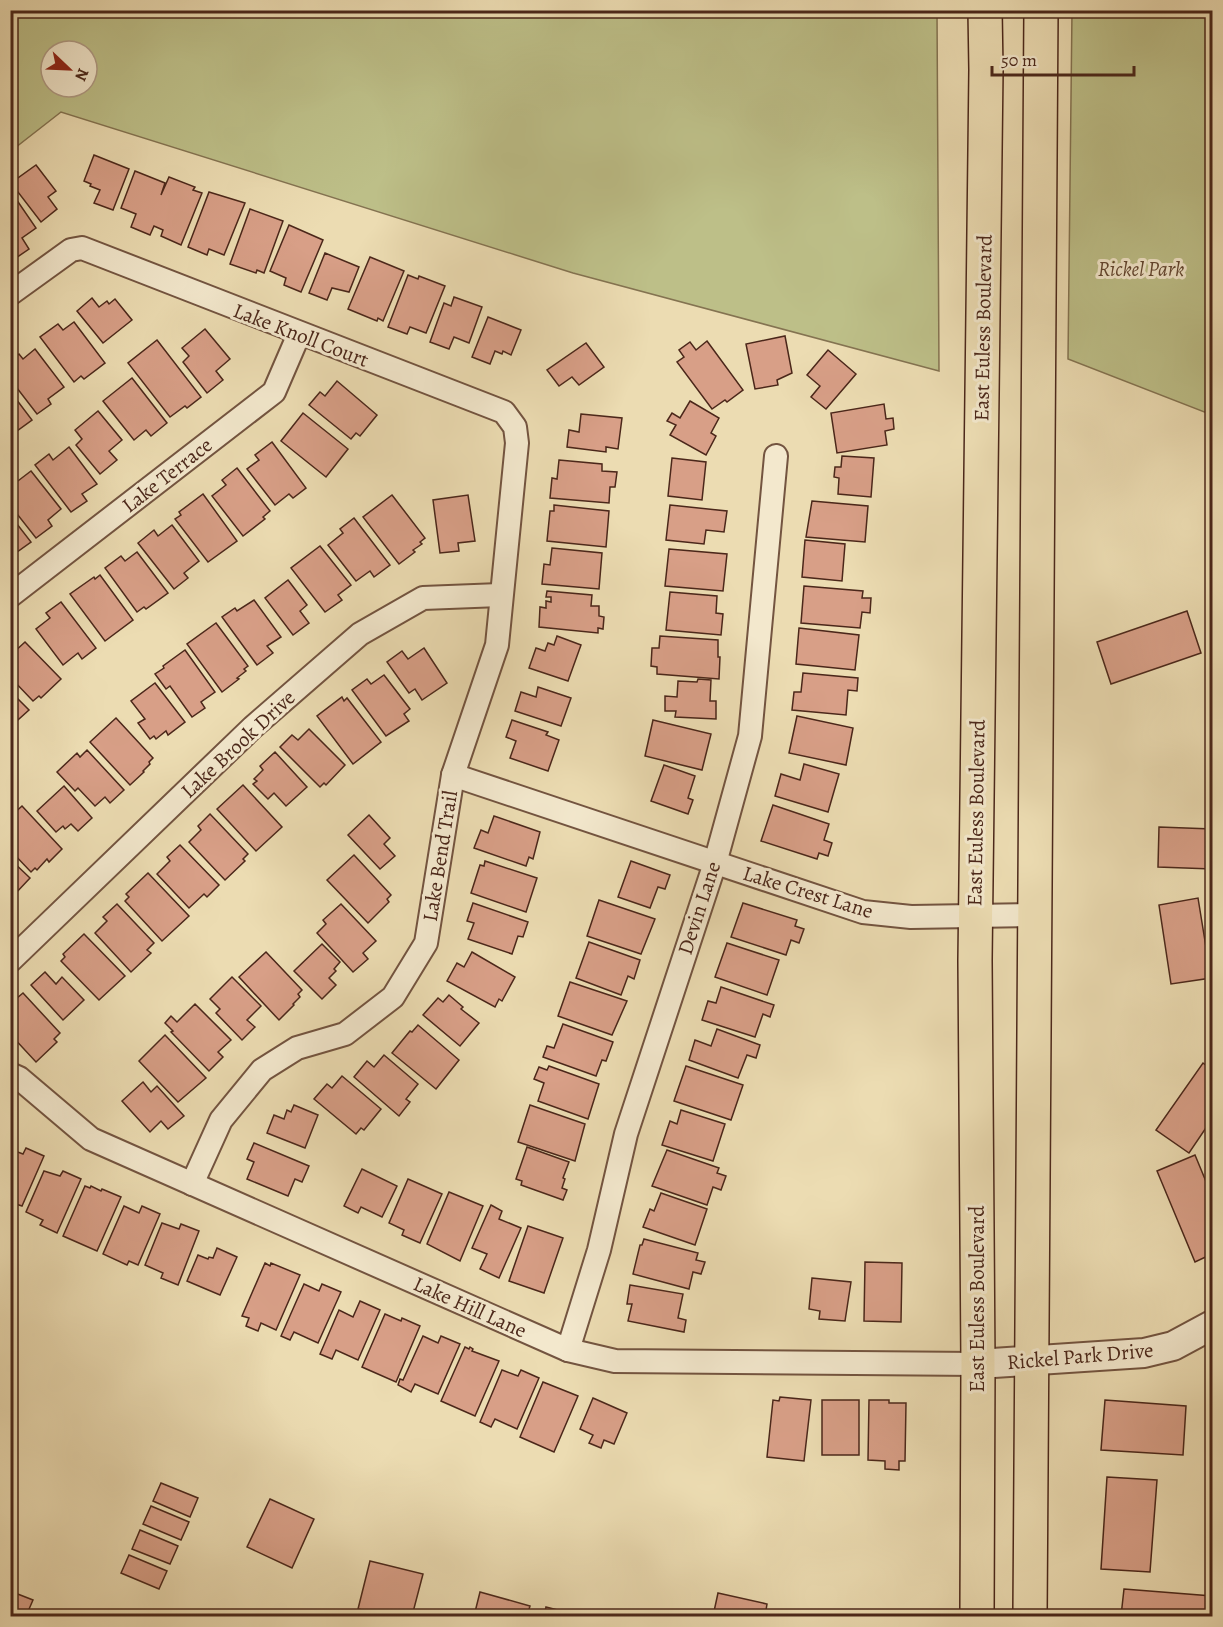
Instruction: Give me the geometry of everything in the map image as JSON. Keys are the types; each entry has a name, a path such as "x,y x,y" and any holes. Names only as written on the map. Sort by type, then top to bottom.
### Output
{"main road":[{"name":"East Euless Boulevard","path":"977,1617 975,916 985,10"},
{"path":"1030,1617 1041,10"}],"street":[{"name":"Lake Knoll Court","path":"10,294 71,250 82,248 298,334 504,412 515,427"},
{"name":"Lake Terrace","path":"10,596 274,392 298,334"},
{"name":"Lake Bend Trail","path":"192,1184 221,1120 262,1070 297,1048 345,1034 393,997 426,943 453,775 497,645 500,595 517,443 515,427"},
{"name":"Devin Lane","path":"568,1350 599,1250 626,1134 715,863 750,736 776,456"},
{"name":"Lake Brook Drive","path":"10,961 253,727 360,634 423,598 500,595"},
{"name":"Lake Crest Lane","path":"453,775 863,912 911,917 1034,915"},
{"name":"Lake Hill Lane","path":"10,1074 19,1078 91,1139 568,1350 615,1361 978,1364"},
{"name":"Rickel Park Drive","path":"978,1364 1144,1353 1173,1346 1212,1325"}],"green space":[{"path":"11,10 937,11 939,371 573,273 61,112 11,151"},
{"name":"Rickel Park","path":"1072,11 1212,11 1212,415 1068,359"}],"building":[{"path":"94,155 129,169 113,210 94,203 100,190 84,181"},
{"path":"36,165 56,191 48,197 57,209 41,222 11,183"},
{"path":"135,171 165,183 161,195 169,177 195,187 193,190 202,193 181,245 161,236 163,230 154,226 150,235 131,227 136,214 121,208"},
{"path":"209,192 245,203 224,255 209,249 207,255 188,247"},
{"path":"14,196 36,228 22,238 29,249 13,260 10,257 10,199"},
{"path":"250,209 283,221 264,273 257,270 256,273 230,264"},
{"path":"289,225 323,240 301,292 284,285 286,278 270,271"},
{"path":"325,253 359,267 349,292 332,288 327,300 309,293"},
{"path":"370,257 404,271 383,321 378,318 377,321 348,309"},
{"path":"408,275 418,279 419,276 445,286 426,333 410,327 407,334 388,327"},
{"path":"454,297 482,307 469,343 454,337 449,349 430,342 444,303 451,306"},
{"path":"92,298 99,307 115,299 132,320 103,343 77,311"},
{"path":"488,317 521,330 511,355 503,351 502,354 495,351 490,364 472,357"},
{"path":"74,322 105,363 84,379 81,376 74,382 40,337 58,324 63,330"},
{"path":"205,329 230,359 216,371 223,380 207,393 183,362 189,356 182,348"},
{"path":"785,336 792,373 777,380 778,385 755,389 746,344"},
{"path":"157,340 201,397 170,417 128,363"},
{"path":"707,341 743,390 727,402 725,400 712,409 677,362 684,357 679,350 690,342 696,350"},
{"path":"586,343 604,367 579,385 572,377 559,386 547,370"},
{"path":"35,349 64,387 48,399 51,404 37,414 10,379 10,361 19,354 23,359"},
{"path":"828,350 856,374 826,409 811,397 820,386 807,375"},
{"path":"132,378 167,423 151,436 146,430 134,440 103,401"},
{"path":"337,381 377,415 360,436 356,433 351,439 309,405 320,392 325,396"},
{"path":"10,391 32,420 10,436"},
{"path":"690,401 719,418 711,433 716,436 706,455 670,435 676,425 667,421 672,413 680,418"},
{"path":"884,404 886,419 893,418 894,429 885,431 887,445 837,453 831,413"},
{"path":"98,411 122,440 109,451 117,460 100,474 76,445 82,439 75,430"},
{"path":"303,413 348,449 326,477 281,441"},
{"path":"581,414 622,418 618,449 606,447 606,452 567,447 569,430 579,432"},
{"path":"272,442 306,488 293,498 289,494 275,505 247,469 259,460 255,455"},
{"path":"69,447 97,484 82,494 87,501 71,512 35,465 49,454 53,460"},
{"path":"842,456 874,458 871,497 838,494 839,478 834,477 835,467 841,467"},
{"path":"672,458 706,462 702,500 668,496"},
{"path":"559,460 602,464 602,471 617,472 615,487 610,487 609,503 550,498 552,478 557,479"},
{"path":"237,468 270,511 263,517 265,519 243,536 212,496 226,485 222,480"},
{"path":"31,471 61,509 48,520 52,526 36,538 10,505 10,487"},
{"path":"203,494 237,541 208,562 175,519 181,515 179,512"},
{"path":"392,495 425,538 420,542 422,544 413,550 415,552 399,564 363,517"},
{"path":"468,495 475,541 458,543 459,551 440,553 433,500"},
{"path":"812,501 868,506 865,542 806,537"},
{"path":"554,505 609,511 606,547 547,541 550,511 554,511"},
{"path":"670,505 727,511 724,532 706,530 704,544 666,540"},
{"path":"10,515 31,542 10,557"},
{"path":"354,518 390,565 374,577 370,571 356,581 328,545 343,533 340,529"},
{"path":"172,525 199,561 184,573 188,578 174,589 138,543 154,530 158,536"},
{"path":"805,540 845,544 842,581 802,577"},
{"path":"320,546 351,585 338,595 342,600 325,612 291,568"},
{"path":"552,548 602,553 599,589 542,584 544,564 550,565"},
{"path":"669,549 727,554 723,591 665,586"},
{"path":"137,552 168,593 146,609 144,607 137,612 105,568 121,556 125,561"},
{"path":"100,575 133,620 105,641 70,594"},
{"path":"288,580 307,605 300,611 309,623 293,635 265,598"},
{"path":"804,586 863,591 862,598 871,598 870,613 862,612 860,628 801,623"},
{"path":"547,591 592,595 591,606 599,606 599,616 604,617 603,629 598,628 598,633 539,627 540,607 546,608 546,601 551,602 551,597 546,597"},
{"path":"670,592 717,596 716,613 723,614 721,635 666,630"},
{"path":"254,600 281,637 267,646 273,653 257,665 222,617 235,608 237,611"},
{"path":"61,602 96,648 82,659 78,653 63,665 36,629 50,618 46,613"},
{"path":"1187,611 1201,653 1111,684 1097,642"},
{"path":"216,623 248,666 244,669 246,671 237,678 239,679 222,692 187,644"},
{"path":"799,628 859,635 855,670 796,664"},
{"path":"557,636 581,645 568,681 529,668 536,648 545,651 548,643 554,645"},
{"path":"660,636 718,640 719,679 657,674 657,667 651,666 652,648 659,648"},
{"path":"25,642 61,679 41,698 39,696 33,701 10,677 10,651 13,653"},
{"path":"424,648 447,683 422,700 415,689 409,693 387,662 402,651 408,659"},
{"path":"185,650 215,692 201,702 205,708 192,717 170,686 166,689 155,674"},
{"path":"803,673 858,678 857,691 848,690 846,715 792,710 794,692 801,692"},
{"path":"384,675 410,709 404,714 409,721 386,736 352,690 367,679 371,684"},
{"path":"698,679 711,680 710,701 716,701 716,719 675,717 676,711 665,711 665,696 677,697 678,681 697,682"},
{"path":"155,683 185,722 168,735 166,731 156,739 154,736 150,739 138,723 145,719 131,701"},
{"path":"538,687 571,698 561,726 515,711 521,692 536,697"},
{"path":"10,691 29,710 10,727"},
{"path":"342,697 344,701 347,698 381,742 353,764 317,716"},
{"path":"797,716 853,728 846,765 789,753"},
{"path":"116,718 153,758 144,772 130,785 90,742"},
{"path":"512,720 548,732 546,735 559,740 548,771 510,758 516,741 506,737"},
{"path":"653,720 711,734 702,770 645,756"},
{"path":"309,729 345,765 326,785 324,783 320,787 280,747 292,735 298,740"},
{"path":"87,750 124,790 110,803 105,797 95,806 78,788 75,791 57,772 77,753 80,757"},
{"path":"275,752 307,787 286,806 274,793 268,799 253,784 257,781 254,779 263,770 260,766"},
{"path":"804,764 839,774 828,812 775,796 781,774 800,780"},
{"path":"664,765 695,776 688,798 693,800 688,814 651,801"},
{"path":"243,785 282,827 256,851 217,809"},
{"path":"64,786 92,818 78,831 71,824 65,829 63,826 56,832 37,811"},
{"path":"773,805 829,824 824,840 832,843 828,856 819,853 817,859 761,841"},
{"path":"22,806 62,849 49,862 47,859 37,870 35,868 31,872 10,850 10,817"},
{"path":"210,814 248,854 243,859 245,861 225,880 189,842 201,830 198,826"},
{"path":"369,815 390,838 384,844 395,856 380,869 348,835"},
{"path":"494,816 540,832 533,859 529,857 526,866 474,848 481,830 488,833"},
{"path":"1159,827 1212,829 1212,869 1158,867"},
{"path":"180,845 219,885 207,897 204,894 189,908 157,874 170,861 167,857"},
{"path":"354,855 391,895 387,899 389,902 368,923 327,880"},
{"path":"10,859 30,878 15,894 10,889"},
{"path":"485,861 537,878 526,912 471,893 480,865 484,866"},
{"path":"631,861 670,875 665,889 658,887 650,908 618,897"},
{"path":"148,873 189,916 162,941 125,901 129,897 126,894"},
{"path":"1198,898 1211,978 1171,984 1159,905"},
{"path":"599,900 655,919 641,954 587,936"},
{"path":"473,903 528,922 523,937 518,936 512,954 468,939 474,923 467,921"},
{"path":"743,903 797,920 795,926 804,929 799,943 791,940 786,955 731,937"},
{"path":"117,904 154,943 147,950 151,953 131,972 95,933 107,921 103,917"},
{"path":"341,904 376,941 363,953 368,959 353,972 317,933 326,924 323,920"},
{"path":"84,934 125,976 99,1000 61,961 65,957 63,954"},
{"path":"589,942 640,960 634,979 628,976 621,995 576,978"},
{"path":"727,943 779,960 767,995 715,977"},
{"path":"322,944 340,962 334,969 336,971 329,978 336,985 322,999 294,971"},
{"path":"266,952 302,990 294,1005 279,1020 239,977"},
{"path":"472,952 515,977 502,1001 499,999 495,1007 447,981 457,963 464,967"},
{"path":"45,972 56,984 62,977 84,1000 63,1020 31,985"},
{"path":"232,977 261,1006 247,1020 255,1027 242,1040 216,1013 220,1009 210,999"},
{"path":"570,982 627,1001 612,1035 558,1016"},
{"path":"721,987 774,1005 770,1017 763,1014 755,1037 702,1020 708,1001 716,1003"},
{"path":"23,993 60,1033 54,1039 57,1042 36,1062 10,1034 10,1014 14,1012 10,1004"},
{"path":"449,995 463,1007 461,1009 479,1023 460,1046 423,1015 438,998 443,1002"},
{"path":"195,1004 231,1040 218,1052 223,1057 209,1071 165,1023 171,1016 177,1022"},
{"path":"563,1024 613,1042 606,1061 602,1060 596,1076 543,1057 547,1046 554,1048"},
{"path":"418,1025 459,1060 436,1089 392,1053"},
{"path":"717,1029 760,1045 756,1058 747,1055 738,1078 689,1060 695,1040 711,1046"},
{"path":"165,1035 206,1078 178,1102 139,1061"},
{"path":"384,1055 418,1084 406,1099 410,1102 399,1116 354,1077 367,1061 374,1067"},
{"path":"1203,1063 1212,1070 1212,1119 1189,1153 1156,1130"},
{"path":"549,1066 599,1084 588,1119 538,1101 544,1083 534,1079 539,1067 547,1070"},
{"path":"686,1066 743,1085 731,1120 674,1101"},
{"path":"342,1076 381,1109 364,1130 361,1128 356,1134 314,1099 327,1084 332,1088"},
{"path":"143,1082 151,1092 157,1086 184,1116 168,1129 161,1121 150,1132 122,1101"},
{"path":"294,1105 318,1115 305,1148 267,1133 274,1115 284,1119 287,1110 291,1112"},
{"path":"530,1105 585,1124 575,1161 518,1142"},
{"path":"681,1110 725,1124 713,1161 662,1145 670,1121 677,1124"},
{"path":"254,1143 309,1166 302,1182 295,1179 288,1196 247,1179 254,1162 247,1159"},
{"path":"527,1147 569,1162 563,1178 565,1179 562,1188 567,1190 563,1200 521,1185 522,1181 516,1179"},
{"path":"26,1148 44,1156 22,1206 13,1203 12,1206 10,1149 23,1154"},
{"path":"667,1150 719,1168 717,1173 726,1176 721,1190 713,1187 707,1205 652,1186"},
{"path":"1195,1155 1212,1196 1212,1254 1195,1262 1157,1171"},
{"path":"362,1169 397,1186 382,1217 361,1207 358,1213 344,1206"},
{"path":"44,1171 60,1176 63,1171 81,1179 57,1233 40,1225 43,1220 26,1212"},
{"path":"408,1179 442,1194 420,1243 402,1235 404,1230 389,1223"},
{"path":"85,1186 101,1191 102,1189 121,1197 97,1251 63,1236"},
{"path":"449,1192 483,1206 460,1261 427,1244"},
{"path":"661,1193 707,1209 695,1245 643,1227 650,1209 654,1211"},
{"path":"491,1205 502,1211 499,1219 521,1228 499,1278 480,1269 487,1254 472,1248"},
{"path":"124,1206 139,1213 142,1206 160,1214 138,1265 129,1261 127,1265 103,1254"},
{"path":"162,1223 179,1229 181,1224 199,1231 178,1285 161,1278 163,1273 145,1265"},
{"path":"528,1226 563,1238 544,1293 509,1281"},
{"path":"644,1239 698,1253 696,1260 705,1262 701,1274 693,1272 689,1289 633,1274 640,1245"},
{"path":"217,1248 237,1257 220,1295 187,1281 198,1255 208,1259 213,1258"},
{"path":"865,1262 902,1263 901,1322 864,1321"},
{"path":"265,1263 270,1266 271,1263 300,1275 276,1330 261,1323 258,1331 246,1326 249,1318 242,1316"},
{"path":"812,1278 851,1282 845,1321 819,1319 820,1311 809,1309"},
{"path":"304,1284 319,1291 322,1284 341,1292 318,1343 294,1332 290,1340 281,1336"},
{"path":"630,1285 683,1294 678,1318 686,1320 684,1332 628,1321 632,1304 627,1304"},
{"path":"360,1301 380,1310 358,1360 336,1350 332,1359 320,1354 339,1310 353,1317"},
{"path":"385,1314 420,1326 396,1382 362,1367"},
{"path":"423,1336 438,1343 441,1336 460,1344 438,1394 415,1384 411,1392 398,1385 400,1379 403,1380"},
{"path":"465,1347 469,1349 470,1347 472,1351 499,1361 475,1416 441,1401"},
{"path":"502,1370 518,1376 521,1370 539,1378 517,1429 495,1419 491,1427 480,1422"},
{"path":"543,1382 578,1396 554,1452 520,1437"},
{"path":"780,1397 811,1400 804,1461 767,1457 773,1400 779,1401"},
{"path":"593,1398 627,1413 614,1444 604,1440 601,1448 589,1443 593,1435 580,1429"},
{"path":"822,1400 859,1400 859,1455 822,1455"},
{"path":"869,1400 906,1403 905,1461 899,1461 899,1470 885,1469 885,1461 868,1460"},
{"path":"1105,1400 1186,1406 1183,1455 1101,1450"},
{"path":"1107,1477 1157,1480 1150,1572 1101,1569"},
{"path":"161,1483 198,1498 190,1517 153,1501"},
{"path":"270,1499 314,1519 292,1568 247,1547"},
{"path":"151,1506 189,1522 181,1540 143,1524"},
{"path":"140,1530 178,1546 170,1564 132,1549"},
{"path":"129,1555 167,1571 159,1589 121,1573"},
{"path":"370,1561 423,1574 412,1616 389,1616 358,1609"},
{"path":"1124,1589 1212,1596 1212,1616 1121,1616"},
{"path":"10,1591 33,1600 26,1616 10,1612"},
{"path":"480,1592 530,1606 527,1616 474,1616"},
{"path":"718,1593 767,1604 765,1616 713,1616"},
{"path":"546,1607 581,1616 544,1616"}]}
